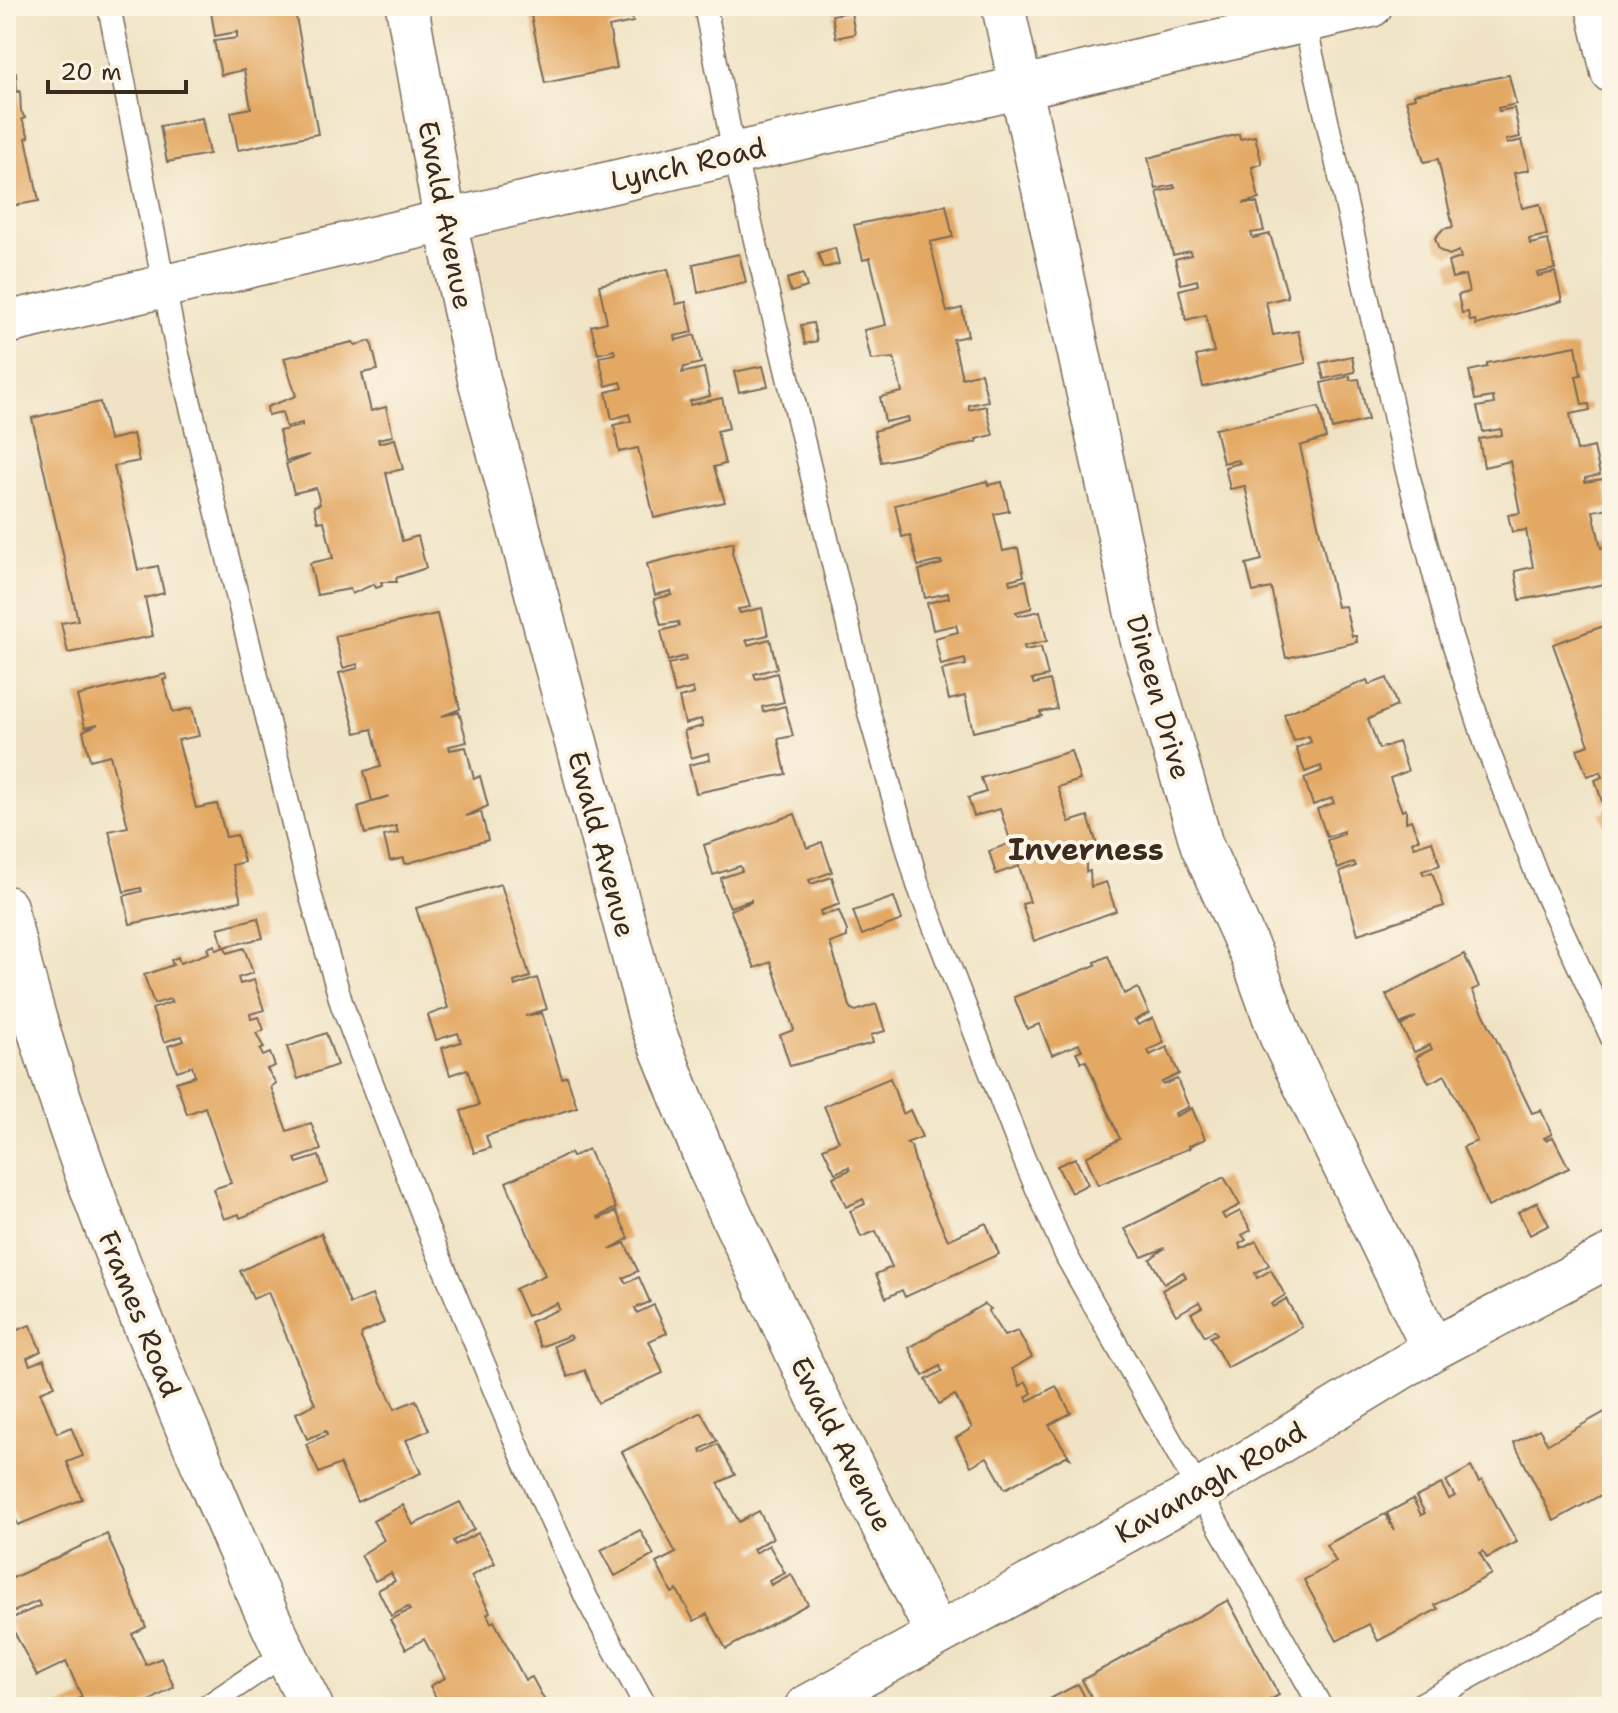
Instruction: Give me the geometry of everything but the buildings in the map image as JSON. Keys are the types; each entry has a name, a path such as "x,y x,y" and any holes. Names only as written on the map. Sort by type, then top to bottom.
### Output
{"street":[{"name":"Ewald Avenue","path":"407,6 445,220 479,379 651,1023 716,1184 815,1392 937,1634"},
{"name":"Dineen Drive","path":"1003,6 1141,637 1202,846 1251,954 1281,1037 1433,1349"},
{"name":"Lynch Road","path":"6,323 1020,87 1302,14 1371,6"},
{"path":"1597,6 1612,72"},
{"name":"Frames Road","path":"6,907 61,1108 123,1276 312,1707"},
{"name":"Kavanagh Road","path":"806,1707 1198,1492 1433,1349 1612,1255"}],"lane":[{"path":"109,6 163,286 310,893 342,1005 428,1229 518,1447 587,1599 646,1707"},
{"path":"705,6 734,153 868,709 918,885 1024,1159 1067,1257 1321,1707"},
{"path":"1302,14 1406,467 1448,627 1485,742 1539,880 1612,1038"},
{"path":"1416,1707 1612,1599"},
{"path":"206,1707 286,1653"}],"district":[{"name":"Inverness","path":"1086,850"}]}
